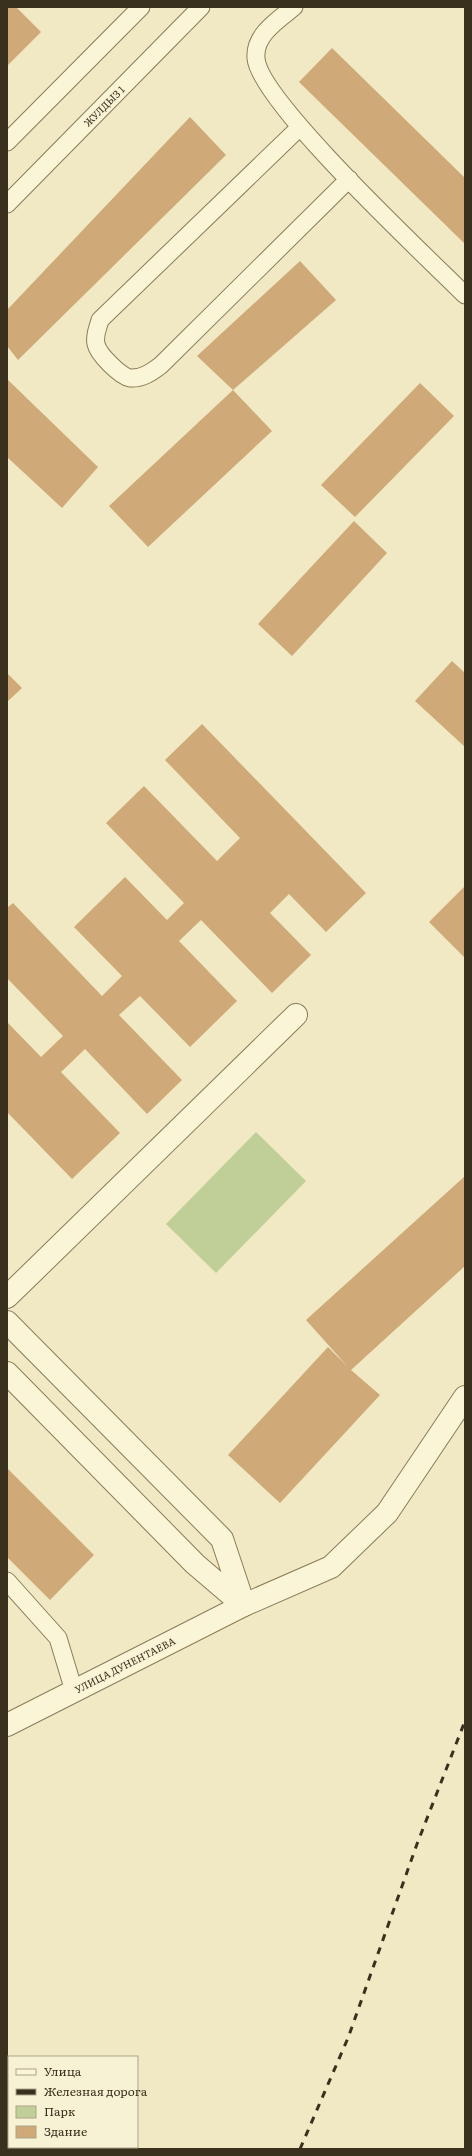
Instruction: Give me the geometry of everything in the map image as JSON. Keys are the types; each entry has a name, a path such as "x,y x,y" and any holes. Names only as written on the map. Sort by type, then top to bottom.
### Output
{"street":[{"path":"7,1297 296,1015"},
{"path":"7,1322 222,1539 244,1604"},
{"path":"7,1374 196,1564 244,1604"},
{"name":"УЛИЦА ДУНЕНТАЕВА","path":"7,1725 244,1604 330,1568 387,1513 465,1397"}],"lane":[{"path":"7,142 141,7"},
{"name":"ЖУЛДЫЗ 1","path":"7,204 201,7"},
{"path":"294,7 269,28 258,42 256,59 266,84 300,127 349,179 465,296"},
{"path":"300,127 100,320 95,334 96,345 118,373 130,378 146,376 161,365 349,179"},
{"path":"7,1582 58,1638 74,1691"}],"green space":[{"path":"256,1132 306,1181 216,1273 166,1224"}],"building":[{"path":"7,7 16,7 41,32 7,66"},
{"path":"332,48 465,178 465,244 299,82"},
{"path":"190,117 226,155 18,360 7,346 7,310"},
{"path":"300,261 336,300 233,390 197,356"},
{"path":"7,379 98,467 62,508 7,457"},
{"path":"420,383 454,416 355,517 321,485"},
{"path":"233,390 272,431 148,547 109,506"},
{"path":"354,521 387,553 292,656 258,624"},
{"path":"452,661 465,673 465,747 415,701"},
{"path":"7,673 22,688 7,702"},
{"path":"202,724 366,893 326,932 289,894 270,913 311,955 272,993 201,920 179,941 237,1001 190,1047 140,996 119,1015 182,1080 147,1114 85,1049 61,1072 120,1133 72,1179 7,1112 7,1022 41,1057 63,1036 7,978 7,908 13,903 102,996 122,976 74,927 125,877 167,920 184,903 106,823 144,786 217,861 240,838 165,760"},
{"path":"465,886 465,958 429,922"},
{"path":"465,1176 465,1266 351,1370 380,1395 280,1503 228,1455 328,1347 348,1367 306,1320"},
{"path":"7,1468 94,1555 50,1600 7,1557"}],"railway":[{"path":"300,2149 348,2038 417,1844 465,1721"}]}
